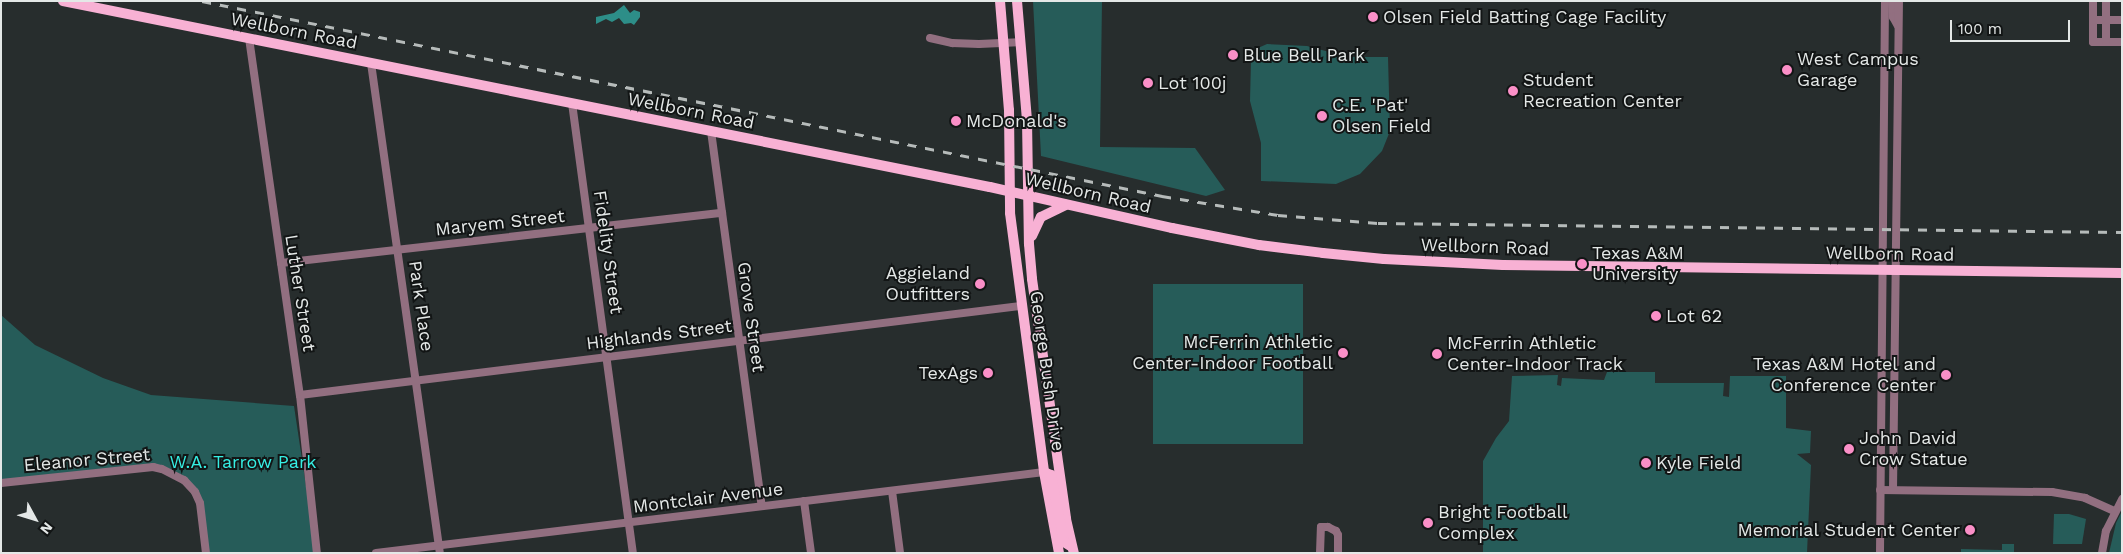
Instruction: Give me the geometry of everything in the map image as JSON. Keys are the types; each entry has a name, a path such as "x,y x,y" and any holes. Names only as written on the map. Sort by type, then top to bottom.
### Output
{"main road":[{"name":"Wellborn Road","path":"63,1 1010,192 1259,245 1384,259 1513,265 2122,273"},
{"name":"George Bush Drive","path":"1000,1 1009,110 1010,213 1044,472 1059,553"},
{"name":"George Bush Drive","path":"1017,1 1027,120 1029,244 1045,374 1073,550"},
{"path":"1029,244 1034,227 1041,217 1066,205"},
{"path":"1044,472 1051,475 1064,542 1073,550"}],"street":[{"path":"1880,553 1885,1"},
{"path":"1893,1 1893,16 1899,28"},
{"path":"1893,490 1900,1"},
{"path":"2094,1 2093,42 2122,42"},
{"path":"2106,1 2106,42"},
{"path":"2093,20 2122,20"},
{"name":"Luther Street","path":"249,38 300,395 317,553"},
{"path":"930,38 952,42 1003,44 1021,42"},
{"path":"1884,55 1899,55"},
{"name":"Park Place","path":"371,63 440,549"},
{"name":"Fidelity Street","path":"572,103 633,553"},
{"name":"Grove Street","path":"710,131 762,506"},
{"name":"Maryem Street","path":"281,263 722,213"},
{"name":"Highlands Street","path":"300,395 1021,306"},
{"path":"1882,345 1895,345"},
{"path":"1881,393 1894,393"},
{"name":"Eleanor Street","path":"1,483 154,467 162,469 184,480 195,492 200,504 206,553"},
{"name":"Montclair Avenue","path":"376,553 440,549 629,522 1044,472"},
{"path":"892,490 900,553"},
{"path":"1880,490 2052,492 2085,498 2114,511"},
{"path":"2102,553 2106,531 2114,511 2122,499"},
{"path":"804,501 811,553"},
{"path":"1320,553 1321,527 1328,527 1336,531 1338,535 1338,553"}],"green space":[{"path":"1033,1 1102,1 1100,147 1195,148 1225,190 1206,196 1041,156"},
{"name":"C.E. 'Pat' Olsen Field","path":"1267,44 1307,46 1348,57 1388,57 1390,131 1382,151 1360,174 1336,184 1261,181 1261,143 1250,101 1251,59 1258,48"},
{"path":"1153,284 1303,284 1303,444 1153,444"},
{"name":"W.A. Tarrow Park","path":"1,315 35,345 103,378 151,395 294,406 316,553 206,553 200,503 184,480 162,469 1,485"},
{"name":"Kyle Field","path":"1607,372 1655,372 1655,383 1724,383 1723,396 1729,397 1730,376 1786,376 1786,428 1811,431 1810,453 1797,454 1811,465 1807,553 1483,553 1483,461 1496,438 1509,421 1512,376 1558,375 1557,385 1561,386 1562,378 1604,380"},
{"path":"2122,511 2122,553 2109,553 2116,523"},
{"path":"2054,514 2069,514 2086,519 2082,544 2053,544"},
{"path":"2002,544 2014,544 2014,553 1961,553 1961,549 2002,550"}],"shaded area":[{"path":"624,5 630,13 634,10 640,12 640,17 634,25 631,23 624,24 619,18 612,22 606,19 596,24 596,17 614,13"}],"railway":[{"path":"202,1 1162,196 1278,215 1378,223 2122,232"}],"place":[{"name":"Olsen Field Batting Cage Facility","path":"1373,17"},
{"name":"Blue Bell Park","path":"1233,55"},
{"name":"West Campus Garage","path":"1787,70"},
{"name":"Lot 100j","path":"1148,83"},
{"name":"Student Recreation Center","path":"1513,91"},
{"name":"C.E. 'Pat' Olsen Field","path":"1322,116"},
{"name":"McDonald's","path":"956,121"},
{"name":"Texas A&M University","path":"1582,264"},
{"name":"Aggieland Outfitters","path":"980,284"},
{"name":"Lot 62","path":"1656,316"},
{"name":"McFerrin Athletic Center-Indoor Football","path":"1343,353"},
{"name":"McFerrin Athletic Center-Indoor Track","path":"1437,354"},
{"name":"TexAgs","path":"988,373"},
{"name":"Texas A&M Hotel and Conference Center","path":"1946,375"},
{"name":"John David Crow Statue","path":"1849,449"},
{"name":"Kyle Field","path":"1646,463"},
{"name":"Bright Football Complex","path":"1428,523"},
{"name":"Memorial Student Center","path":"1970,530"}]}
